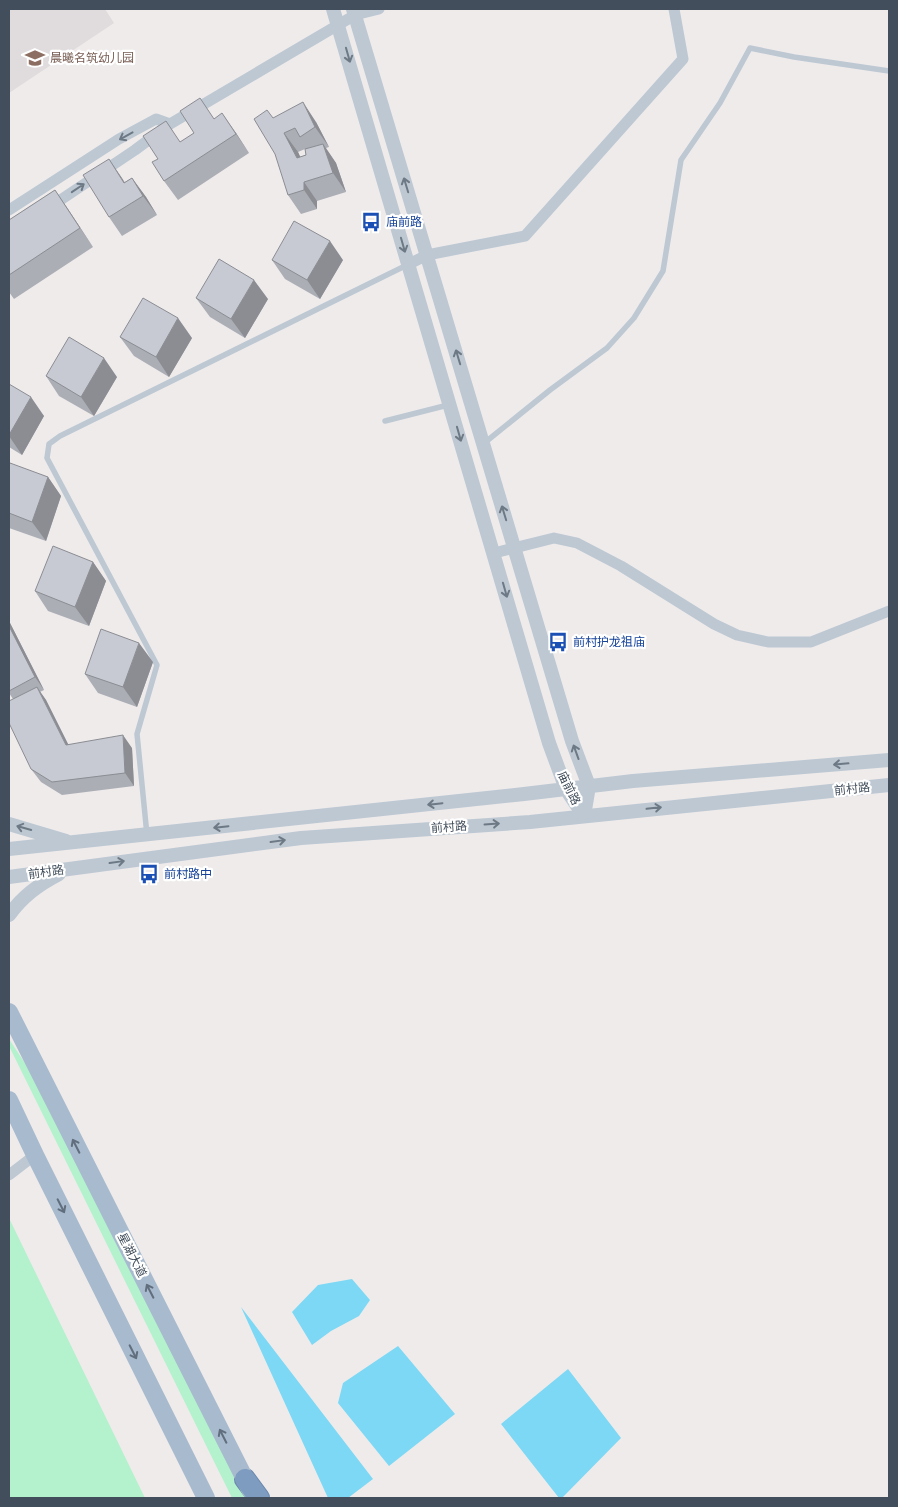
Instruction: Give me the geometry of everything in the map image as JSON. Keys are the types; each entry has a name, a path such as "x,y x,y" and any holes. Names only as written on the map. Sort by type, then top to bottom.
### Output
{"highway":[{"path":"245,1479 258,1498"}],"main road":[{"name":"星湖大道","path":"10,1012 254,1498"},
{"path":"9,1100 206,1498"}],"street":[{"name":"庙前路","path":"333,9 550,743 566,789 584,816"},
{"path":"40,214 170,124 338,25 354,12 379,9"},
{"path":"409,264 427,255 525,236 683,59 674,9"},
{"name":"庙前路","path":"354,12 572,741 589,786 584,816"},
{"path":"9,210 120,139 156,119 170,124"},
{"path":"494,553 554,538 577,543 621,566 714,624 737,634 768,642 811,642 889,611"},
{"name":"前村路","path":"9,849 643,780 889,760"},
{"name":"前村路","path":"9,877 300,838 530,822 889,785"},
{"path":"9,824 72,843"},
{"path":"9,916 20,900 41,883 68,869"},
{"path":"9,1175 35,1155"}],"lane":[{"path":"484,444 550,390 607,348 634,318 663,271 681,160 720,103 750,48 794,57 889,71"},
{"path":"147,835 137,734 157,665 47,458 49,444 60,436 409,264"},
{"path":"385,421 450,404"}],"shaded area":[{"name":"晨曦名筑幼儿园","path":"9,9 105,9 114,23 9,93"}],"green space":[{"path":"9,1039 56,1110 252,1498 232,1498 9,1046"},
{"path":"9,1218 145,1498 9,1498"}],"water":[{"path":"352,1279 370,1300 359,1316 331,1331 312,1345 292,1312 318,1285"},
{"path":"241,1307 373,1479 348,1498 328,1498"},
{"path":"398,1346 455,1414 389,1466 338,1403 343,1383"},
{"path":"568,1369 621,1438 562,1498 559,1498 501,1424"}],"building":[{"path":"200,98 214,119 222,113 236,134 164,181 152,162 158,159 143,136 166,121 180,142 194,133 180,111"},
{"path":"303,102 315,127 300,137 295,128 284,133 297,158 306,155 305,149 323,144 333,173 304,182 304,190 288,195 275,154 254,119 267,110 273,118"},
{"path":"109,159 124,183 132,178 143,196 109,217 83,175"},
{"path":"55,190 80,228 9,275 9,220"},
{"path":"294,221 330,241 307,280 272,260"},
{"path":"219,259 254,280 231,319 196,298"},
{"path":"143,298 178,318 156,357 120,337"},
{"path":"69,337 104,358 81,397 46,376"},
{"path":"9,384 31,397 9,435"},
{"path":"10,463 48,477 32,522 9,513"},
{"path":"53,546 93,562 75,607 35,591"},
{"path":"9,626 35,677 9,691"},
{"path":"101,629 139,643 123,687 85,674"},
{"path":"37,687 66,745 123,735 125,773 52,782 31,769 9,723 9,701"}],"place":[{"name":"晨曦名筑幼儿园","path":"35,58"},
{"name":"庙前路","path":"371,222"},
{"name":"前村护龙祖庙","path":"558,642"},
{"name":"前村路中","path":"149,874"}]}
